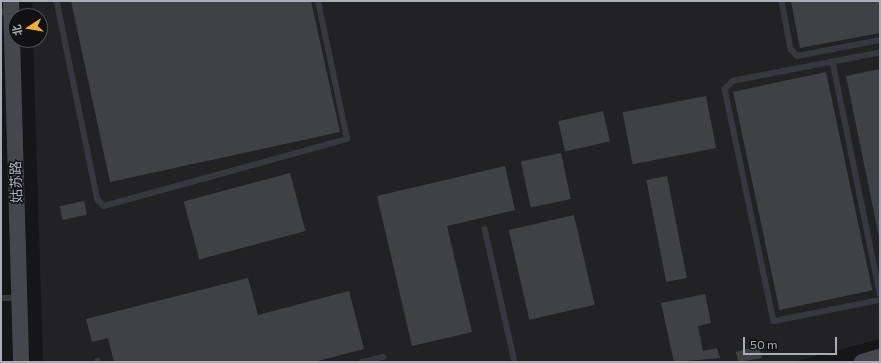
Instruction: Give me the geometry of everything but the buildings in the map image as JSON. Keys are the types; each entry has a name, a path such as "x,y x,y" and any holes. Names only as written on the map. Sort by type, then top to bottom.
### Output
{"street":[{"name":"姑苏路","path":"7,15 21,362"},
{"path":"862,362 880,357"}],"lane":[{"path":"57,1 98,200 104,206 347,139 318,1"},
{"path":"782,1 791,48 797,56 880,40"},
{"path":"880,53 734,81 725,89 774,321 880,300"},
{"path":"833,62 880,292"},
{"path":"485,229 515,362"},
{"path":"1,298 19,298"},
{"path":"362,362 383,357"}],"shaded area":[{"path":"32,1 880,1 880,339 793,362 43,362 33,48 48,48 48,8 32,8"}]}
